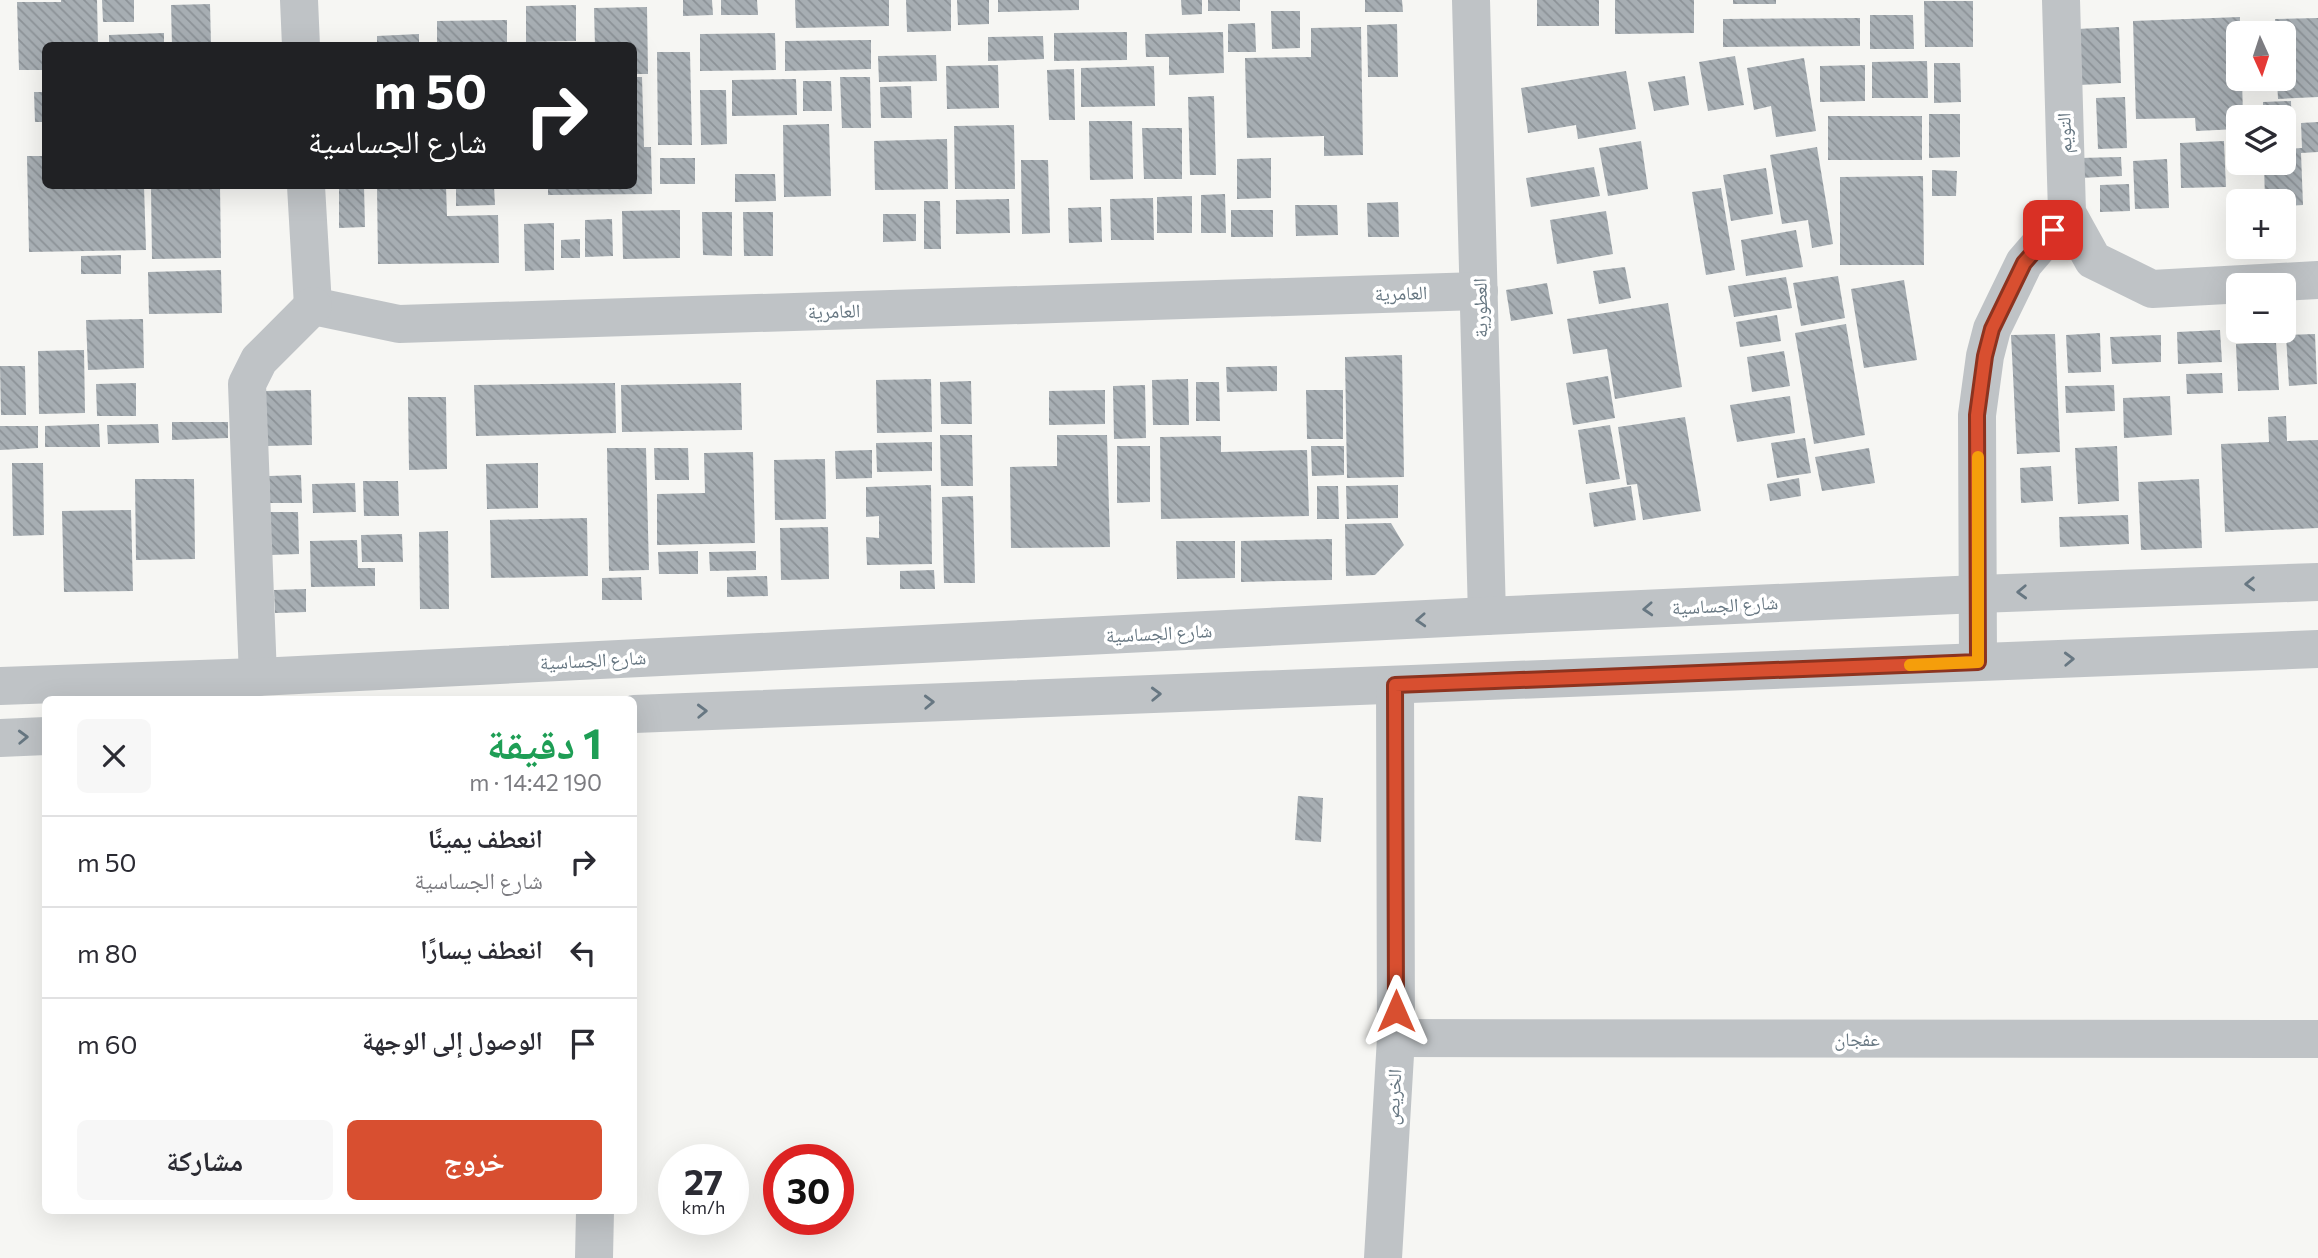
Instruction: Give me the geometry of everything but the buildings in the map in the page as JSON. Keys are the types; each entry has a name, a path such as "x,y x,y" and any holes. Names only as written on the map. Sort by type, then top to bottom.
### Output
{"street":[{"path":"299,0 301,42"},
{"name":"العطورية","path":"1471,0 1488,616"},
{"name":"التويم","path":"2061,0 2067,213 2092,260 2152,289 2318,280"},
{"path":"258,677 247,384 259,360 313,306 306,189"},
{"path":"1978,662 1977,415 1985,356 1996,320 2024,263 2067,213"},
{"name":"العامرية","path":"313,306 399,324 1479,291"},
{"name":"شارع الجساسية","path":"0,686 258,677 1978,594 2318,582"},
{"path":"637,714 2318,649"},
{"name":"الخريص","path":"1383,1258 1396,1038 1395,685"},
{"path":"0,738 42,736"},
{"name":"عفجان","path":"1396,1038 2318,1039"},
{"path":"594,1258 596,1214"}],"slow traffic":[{"path":"1910,665 1978,662 1978,457"}],"route":[{"path":"1396,1011 1395,685 1978,662 1977,415 1985,356 2004,300 2024,263 2053,230"}]}
